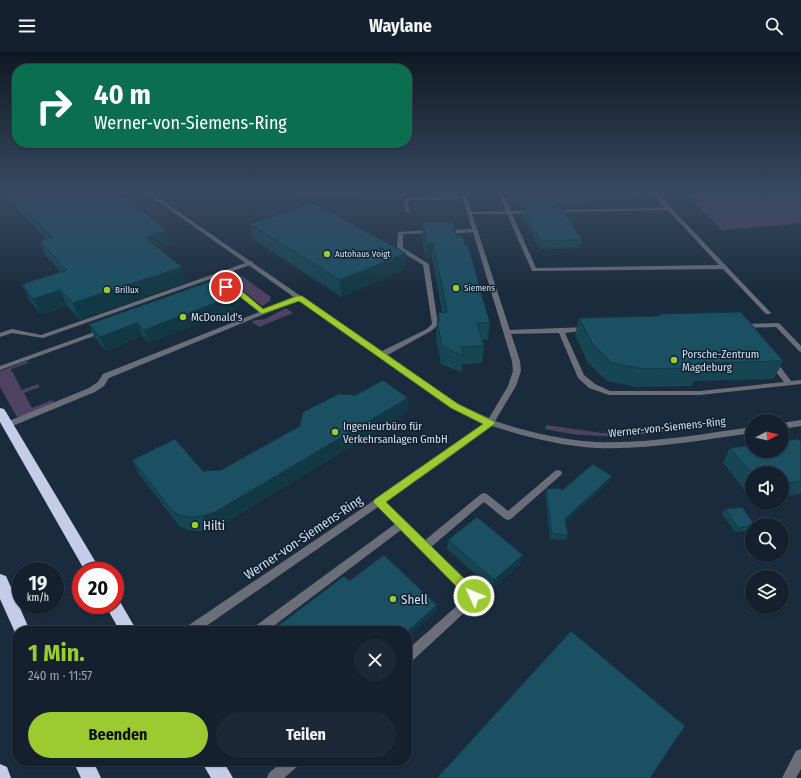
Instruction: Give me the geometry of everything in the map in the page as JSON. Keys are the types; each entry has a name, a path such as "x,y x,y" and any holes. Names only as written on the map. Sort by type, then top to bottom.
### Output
{"highway":[{"path":"0,412 88,562"},
{"path":"0,581 20,626"},
{"path":"119,614 126,626"},
{"path":"86,766 92,778"},
{"path":"215,766 222,778"},
{"path":"0,774 1,778"}],"street":[{"name":"Werner-von-Siemens-Ring","path":"197,226 454,406 490,423 565,441 606,445 656,442 745,431"},
{"name":"Werner-von-Siemens-Ring","path":"197,626 379,502 490,423 507,397 517,371 516,361 473,226"},
{"path":"515,226 534,270 724,267"},
{"path":"684,226 768,313"},
{"path":"381,355 429,330 435,325 426,264 400,249 400,232 475,231"},
{"path":"0,335 12,331 41,337 251,263"},
{"path":"217,288 232,288 262,312"},
{"path":"7,425 92,390 100,384 106,376 300,298"},
{"path":"733,326 744,329 778,325 801,350"},
{"path":"0,368 107,329"},
{"path":"507,332 598,329"},
{"path":"561,331 581,376 592,386 609,393 700,393 801,382"},
{"path":"765,354 789,383"},
{"path":"789,425 801,423"},
{"path":"424,547 484,498 508,516 558,473"},
{"path":"379,502 474,596 412,653"},
{"path":"265,626 401,525"},
{"path":"789,778 801,756"},
{"path":"274,778 287,766"}],"shaded area":[{"path":"718,226 768,226 722,230"},
{"path":"242,276 271,297 270,301 262,306 242,290 231,286 218,285"},
{"path":"286,308 293,313 259,327 251,321 265,319"},
{"path":"27,361 28,363 11,369 22,390 38,384 40,387 24,393 32,408 52,400 54,402 26,416 17,417 0,387 0,371"},
{"path":"546,425 602,433 664,428 663,432 604,436 560,432 545,429"}],"building":[{"path":"42,226 161,226 166,230 145,237 182,267 73,303 60,290 33,299 22,284 67,270 40,241 52,237"},
{"path":"253,226 356,226 406,253 340,280"},
{"name":"Siemens","path":"424,226 454,226 457,237 462,236 465,245 468,245 490,323 477,323 484,346 461,347 463,356 442,346 437,321 440,321 438,313 447,312 433,242 427,244"},
{"path":"533,226 573,226 582,240 540,241"},
{"path":"217,279 239,294 144,330 137,323 100,337 89,324"},
{"path":"741,312 783,361 697,363 700,368 643,369 612,363 593,345 579,318 661,316 659,314"},
{"path":"383,380 408,398 215,512 203,516 181,516 173,512 132,460 175,439 203,471 221,470 300,426 303,412 339,394 356,395"},
{"path":"798,439 801,442 801,481 789,483 789,466 745,466 730,448 745,446 745,458 789,458 789,440"},
{"path":"593,464 612,476 565,519 568,535 552,534 546,489 561,488 561,491"},
{"path":"742,507 750,518 745,518 745,527 738,528 725,509"},
{"path":"477,517 523,555 494,580 448,540"},
{"path":"384,555 437,605 412,628 412,626 278,626 344,576 349,581"},
{"path":"571,631 685,726 650,778 437,778"}],"place":[{"name":"Autohaus Voigt","path":"327,254"},
{"name":"Siemens","path":"456,288"},
{"name":"Brillux","path":"107,290"},
{"name":"McDonald's","path":"183,317"},
{"name":"Porsche-Zentrum Magdeburg","path":"674,360"},
{"name":"Ingenieurbüro für Verkehrsanlagen GmbH","path":"335,432"},
{"name":"Hilti","path":"195,525"},
{"name":"Shell","path":"393,599"}],"route":[{"path":"226,287 235,290 262,312 300,298 454,406 490,423 379,502 474,596"}]}
